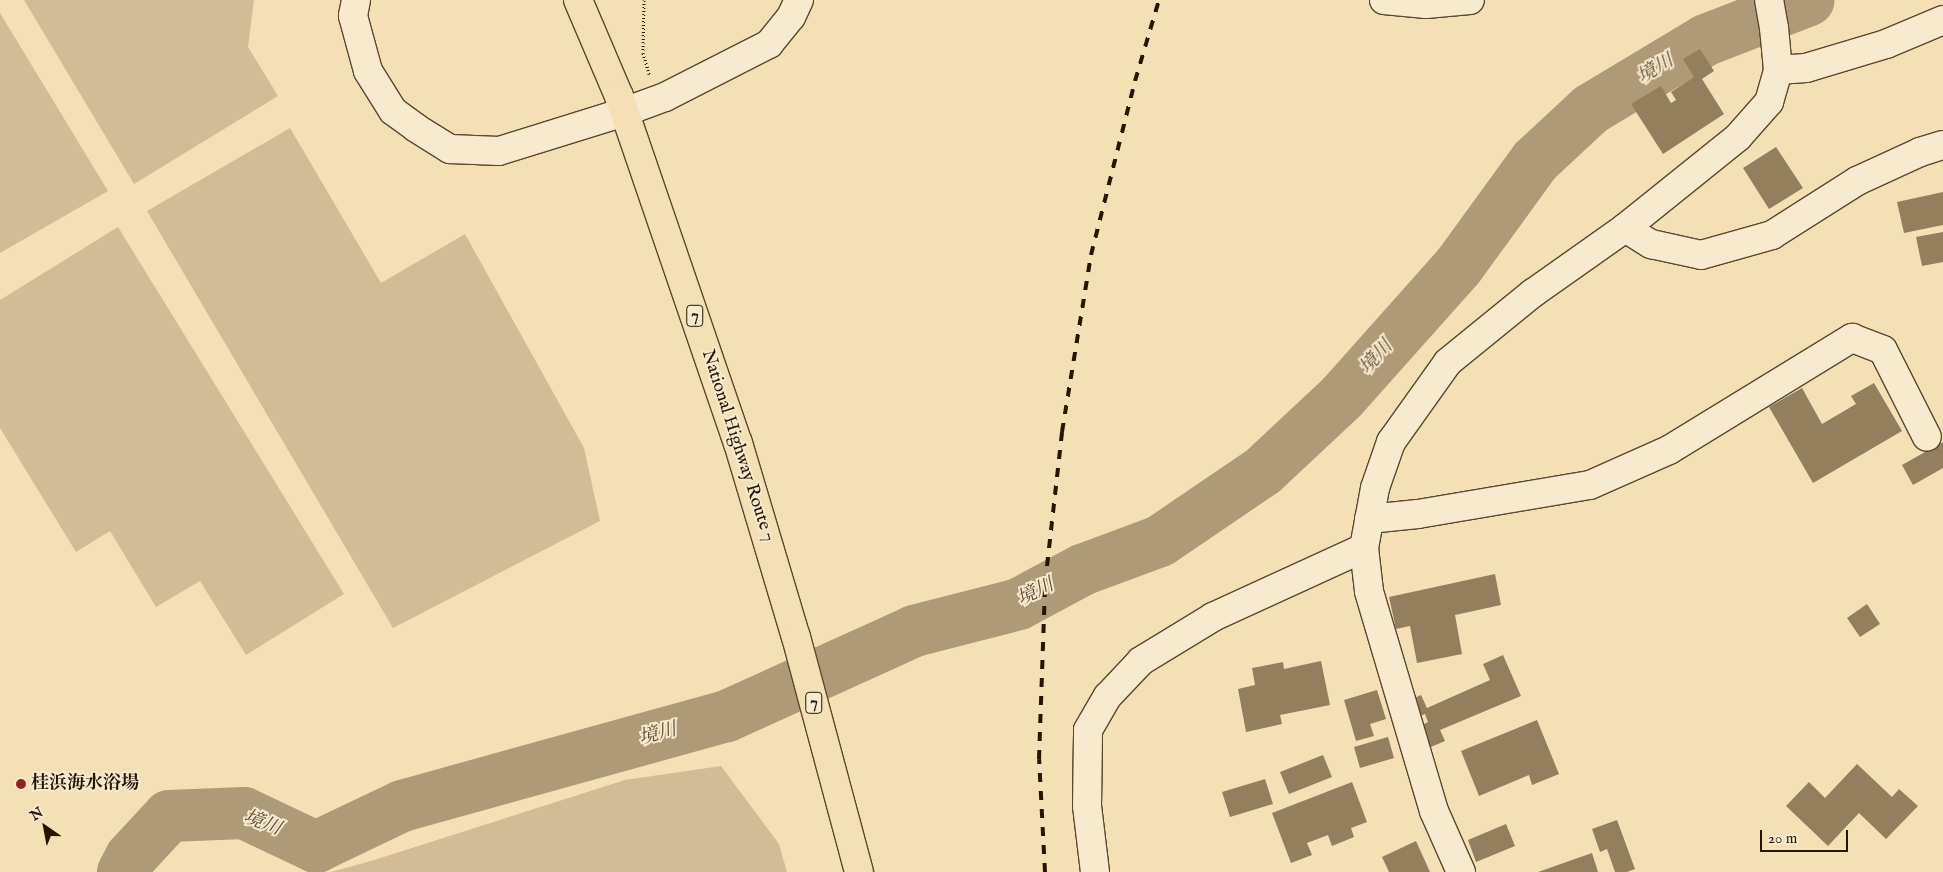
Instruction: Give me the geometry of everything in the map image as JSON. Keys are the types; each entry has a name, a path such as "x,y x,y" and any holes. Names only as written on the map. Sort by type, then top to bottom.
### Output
{"highway":[{"name":"National Highway Route 7","path":"578,0 624,112 721,393 796,637 859,872"}],"street":[{"path":"356,0 353,16 368,71 393,111 450,149 499,151 655,101 769,44 791,17 799,0"},
{"path":"1384,0 1426,4 1470,0"},
{"path":"1461,872 1434,811 1369,591 1364,548 1375,488 1391,442 1448,362 1533,293 1625,228 1738,137 1769,102 1778,70 1769,0"},
{"path":"1778,70 1814,66 1886,44 1943,20"},
{"path":"1625,228 1651,244 1701,255 1772,235 1857,181 1920,152 1943,145"},
{"path":"1369,519 1418,514 1590,484 1669,450 1852,338 1883,350 1927,437"},
{"path":"1095,872 1086,806 1088,730 1108,696 1141,661 1213,617 1364,548"}],"path":[{"path":"644,0 643,53 655,101"}],"shaded area":[{"path":"24,0 254,0 248,47 278,96 134,184"},
{"path":"0,13 108,191 0,253"},
{"path":"290,128 381,283 465,234 584,448 600,521 393,628 147,211"},
{"path":"118,227 344,594 246,655 200,581 156,607 110,531 76,552 0,428 0,300"},
{"path":"721,766 779,844 787,872 331,872 625,780"}],"building":[{"path":"1700,49 1714,71 1702,79 1724,114 1663,154 1631,104 1661,86 1671,103 1676,100 1671,92 1694,77 1683,59"},
{"path":"1776,147 1803,188 1769,209 1743,168"},
{"path":"1943,192 1943,225 1904,233 1897,202"},
{"path":"1943,232 1943,262 1922,266 1916,237"},
{"path":"1874,383 1902,431 1813,483 1769,407 1802,388 1822,424 1856,404 1851,396"},
{"path":"1943,442 1943,468 1913,485 1902,465"},
{"path":"1495,574 1501,605 1455,615 1462,654 1417,663 1410,626 1396,629 1389,597"},
{"path":"1867,604 1880,624 1860,637 1847,618"},
{"path":"1503,655 1521,696 1440,730 1445,741 1426,749 1417,728 1428,722 1425,714 1417,717 1410,700 1421,695 1427,708 1490,680 1483,664"},
{"path":"1321,661 1330,705 1280,715 1282,724 1246,732 1238,689 1255,685 1252,668 1283,662 1284,669"},
{"path":"1377,690 1386,719 1370,724 1374,736 1356,741 1344,700"},
{"path":"1537,720 1559,774 1532,785 1529,775 1479,796 1461,751"},
{"path":"1388,737 1394,758 1360,768 1354,747"},
{"path":"1323,755 1332,777 1289,794 1280,772"},
{"path":"1857,764 1892,797 1899,789 1918,806 1886,839 1859,813 1828,846 1786,806 1809,782 1825,798"},
{"path":"1265,779 1273,804 1230,817 1222,792"},
{"path":"1352,782 1367,822 1351,828 1354,837 1332,846 1328,835 1307,843 1312,855 1291,863 1272,813"},
{"path":"1617,820 1635,869 1627,872 1615,872 1607,849 1600,852 1592,829"},
{"path":"1506,824 1515,846 1476,862 1468,840"},
{"path":"1416,841 1430,872 1389,872 1382,857"},
{"path":"1592,853 1598,872 1538,872"}],"waterway":[{"name":"境川","path":"123,872 131,857 169,816 244,813 316,847 402,806 727,716 914,631 1019,604 1082,570 1160,541 1263,471 1342,397 1458,267 1535,161 1591,109 1706,40 1809,0"}],"railway":[{"path":"1045,872 1039,759 1045,584 1062,432 1091,255 1135,81 1159,0"}],"place":[{"name":"桂浜海水浴場","path":"21,784"}]}
